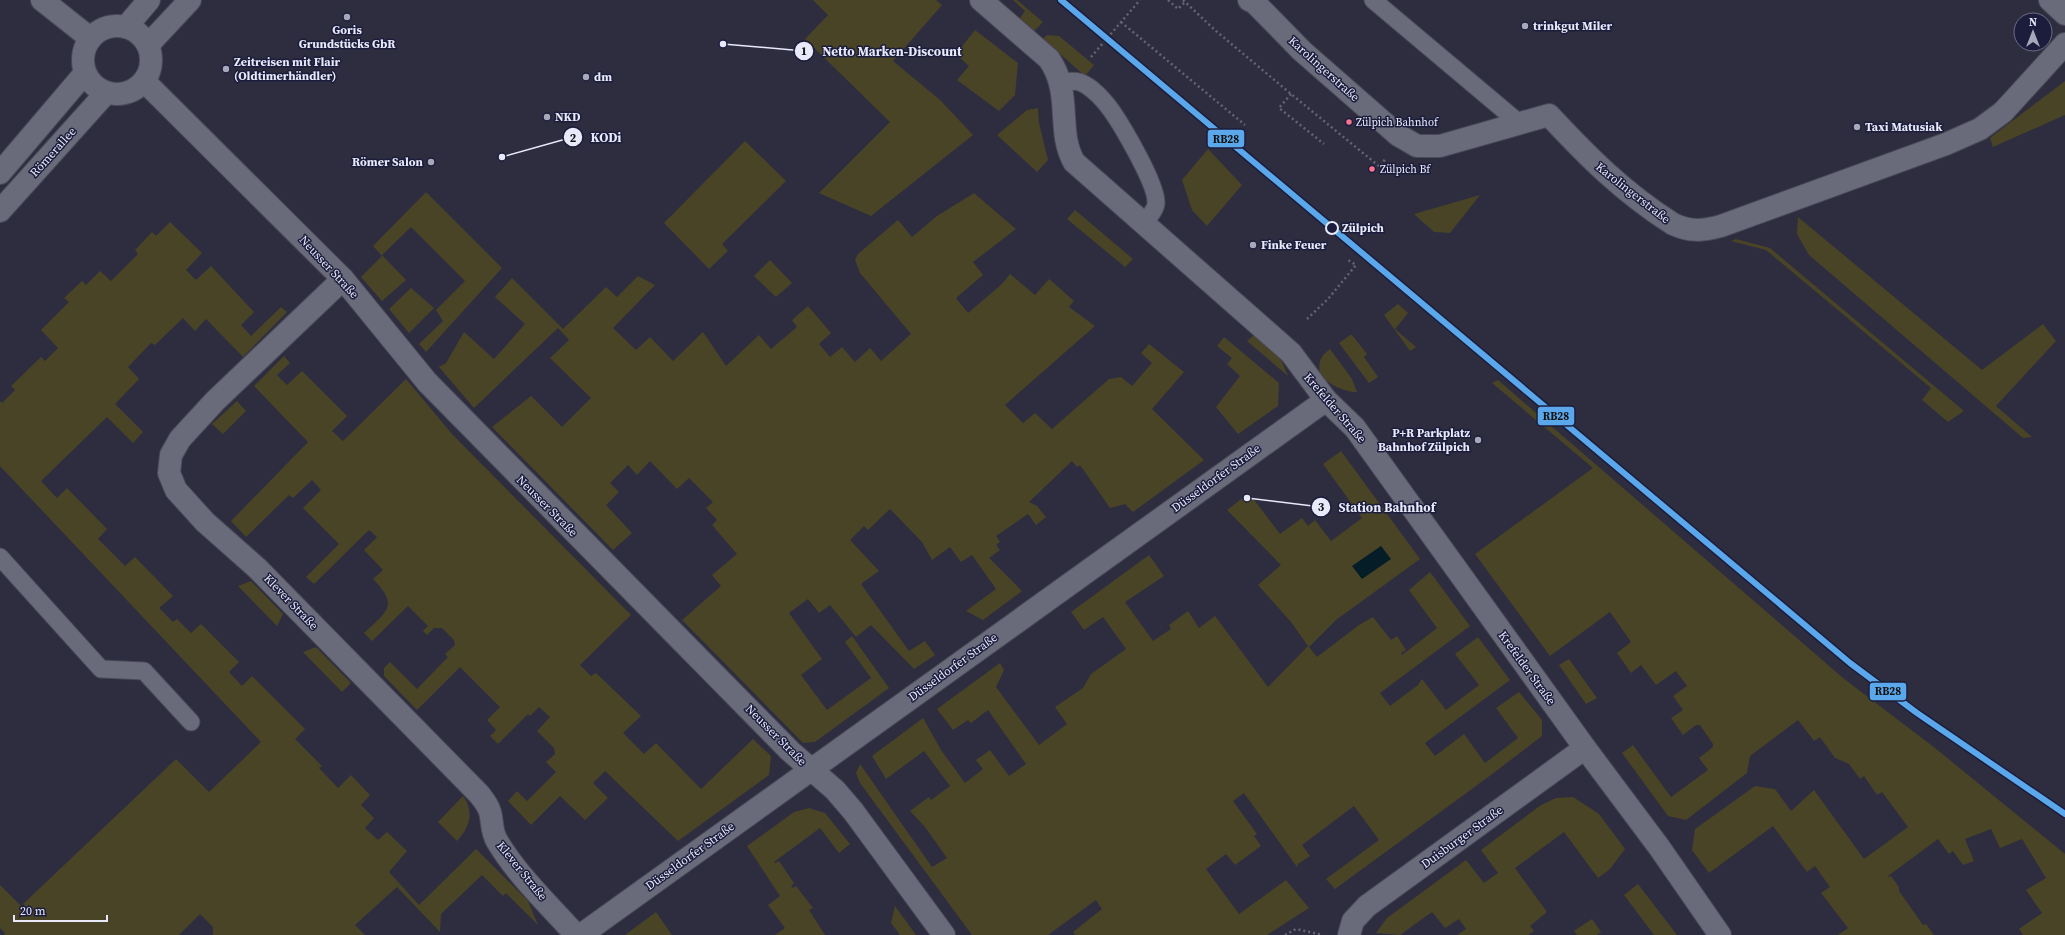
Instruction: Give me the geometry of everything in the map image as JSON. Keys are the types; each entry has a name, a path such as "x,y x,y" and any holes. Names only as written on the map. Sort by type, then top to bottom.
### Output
{"street":[{"path":"42,0 90,38"},
{"path":"126,27 149,0"},
{"path":"148,45 190,0"},
{"name":"Krefelder Straße","path":"981,0 1049,60 1056,70 1060,82 1065,111 1066,146 1074,162 1291,353 1326,400 1355,428 1585,748 1654,840 1720,935"},
{"name":"Karolingerstraße","path":"1249,0 1254,2 1302,51 1398,135 1417,146 1440,146 1518,122 1549,115 1592,162 1614,182 1661,217 1682,228 1691,230 1708,230 1721,226 1964,137 1991,122 2015,101 2065,44"},
{"path":"2050,0 2065,14"},
{"path":"106,27 126,27 135,30 148,45 151,60 150,67 144,81 127,93 106,93 93,85 85,74 82,59 86,44 90,38 106,27"},
{"path":"0,173 85,74"},
{"name":"Neusser Straße","path":"144,81 343,279 427,382 810,770 835,790 853,811 944,935"},
{"name":"Römerallee","path":"0,211 106,93"},
{"name":"Klever Straße","path":"343,279 215,401 180,439 171,454 170,473 172,482 176,490 205,522 257,568 479,794 490,811 492,829 503,850 528,883 576,935"},
{"name":"Düsseldorfer Straße","path":"581,935 1326,400"},
{"name":"Duisburger Straße","path":"1349,935 1354,920 1367,906 1585,748"}],"lane":[{"path":"1373,0 1518,122"},
{"path":"1060,82 1079,82 1095,92 1104,100 1119,122 1153,185 1157,205 1144,224"},
{"path":"0,557 101,669 144,671 191,722"}],"path":[{"path":"1091,57 1140,0"},
{"path":"1168,0 1178,9 1184,1 1291,94 1380,167 1398,135"},
{"path":"1121,22 1245,125"},
{"path":"1291,94 1279,108 1324,144"},
{"path":"1307,319 1328,299 1356,265 1348,260"},
{"path":"1285,935 1296,929 1322,935"}],"shaded area":[{"path":"813,0 936,0 942,5 893,61 940,100 973,135 871,216 819,193 890,122 805,39 828,15"},
{"path":"1013,0 1017,0 1043,22 1034,31 1020,18 1025,11"},
{"path":"975,30 1018,63 1015,95 999,111 957,80 969,66 956,54"},
{"path":"1047,35 1059,36 1094,65 1085,76 1043,39"},
{"path":"2065,81 2065,115 1993,147 1990,138"},
{"path":"1038,108 1039,123 1048,160 1037,172 997,135 1027,110"},
{"path":"745,141 786,181 722,244 728,251 709,269 664,223"},
{"path":"1208,149 1242,185 1207,226 1192,210 1182,180"},
{"path":"426,192 502,268 426,352 419,344 443,321 436,310 465,281 411,227 382,255 406,280 382,301 361,277 382,256 373,246"},
{"path":"974,193 1016,229 973,262 983,275 956,298 968,313 1002,284 1010,274 1035,295 1049,279 1074,301 1069,307 1095,326 1005,405 1023,423 1035,413 1052,429 1109,379 1121,377 1132,386 1152,363 1141,353 1149,344 1184,372 1152,409 1204,460 1133,512 1125,504 1110,508 1080,465 1077,467 1072,461 1029,502 1037,506 1046,517 1036,525 1028,514 996,536 1000,542 996,545 1000,550 989,558 1022,591 983,620 966,611 996,589 972,555 961,562 950,547 932,560 922,542 890,509 868,530 864,526 850,540 879,571 861,584 909,651 925,641 935,655 914,669 871,625 856,637 830,605 819,613 808,599 789,613 822,659 801,675 827,710 871,678 845,642 852,636 889,688 815,742 803,743 682,620 721,586 712,575 737,554 712,525 717,520 706,508 713,502 689,478 677,489 650,461 637,475 628,465 610,483 619,492 606,505 632,533 613,550 492,427 531,396 562,427 591,398 550,358 569,340 558,328 474,408 439,367 446,363 464,332 494,359 525,324 495,297 512,278 563,329 606,287 617,297 638,276 655,285 613,328 636,350 650,337 673,361 703,332 726,366 759,335 771,349 797,327 792,320 808,306 831,333 819,344 830,357 842,347 855,362 870,348 881,361 911,334 860,273 855,260 858,254 898,220 912,237 937,216"},
{"path":"1480,195 1450,233 1434,232 1414,214"},
{"path":"1075,210 1133,259 1125,267 1067,219"},
{"path":"1798,217 1982,370 2043,324 2056,341 1996,406 2032,437 2023,438 1809,255 1797,234"},
{"path":"170,222 202,253 186,270 196,280 211,266 254,312 241,325 251,336 281,307 287,312 243,357 206,319 195,331 183,318 155,345 151,343 128,367 139,379 115,404 143,432 133,443 107,417 41,481 57,498 67,488 107,529 98,539 125,566 135,557 173,596 159,608 173,622 177,619 191,633 201,624 239,662 229,672 242,686 252,676 305,729 295,739 322,766 319,768 338,788 351,775 370,795 361,805 374,818 365,828 378,840 387,832 407,851 389,872 419,905 476,849 528,901 538,925 506,893 503,896 482,875 441,914 440,932 397,887 355,925 365,935 213,935 213,927 200,914 179,935 4,935 5,933 0,928 0,885 21,906 176,759 209,792 261,742 0,466 0,401 2,403 15,390 11,386 41,357 45,361 58,348 41,330 69,302 64,298 82,281 86,285 100,271 111,281 138,254 135,250 152,232 156,236"},
{"path":"1736,239 1770,248 1964,411 1948,422 1922,400 1931,388 1766,250 1731,241"},
{"path":"770,260 792,283 776,297 754,276"},
{"path":"411,288 434,308 409,333 389,309"},
{"path":"1398,304 1408,313 1395,329 1416,347 1410,351 1384,315"},
{"path":"1254,335 1281,360 1288,376 1247,341"},
{"path":"1352,335 1367,354 1364,357 1378,377 1369,383 1339,343"},
{"path":"1224,337 1279,383 1278,406 1238,434 1216,407 1240,376 1227,364 1232,358 1217,346"},
{"path":"1330,349 1352,379 1357,392 1347,391 1336,387 1323,378 1320,374 1320,360"},
{"path":"284,356 290,363 277,375 287,385 302,371 347,416 332,431 343,441 406,379 452,434 631,615 580,665 591,676 596,673 641,716 623,733 644,754 656,743 701,789 753,739 771,756 769,775 678,841 605,771 593,783 608,798 585,820 560,796 531,825 508,801 517,791 527,801 556,772 546,762 555,754 554,748 537,731 550,717 539,707 530,716 528,714 498,744 490,736 496,730 487,720 500,707 460,667 417,710 384,676 384,668 390,662 417,689 448,657 445,654 455,645 454,640 442,628 434,628 427,635 423,631 428,626 408,606 372,641 364,633 384,614 388,602 381,588 373,579 383,570 364,550 377,537 369,530 314,584 306,577 339,544 303,508 321,490 312,480 293,498 289,495 246,537 231,521 308,442 254,386"},
{"path":"1498,380 1843,678 1935,748 2065,854 2065,935 2023,935 2019,929 2042,913 2026,890 2046,878 2022,839 2000,848 1991,829 1965,839 1974,861 1963,865 1953,851 1949,854 1938,839 1888,876 1891,876 1899,887 1899,891 1923,925 1926,924 1934,935 1838,935 1848,928 1821,893 1830,887 1815,866 1807,872 1773,826 1709,873 1692,850 1695,829 1755,786 1775,789 1791,811 1814,790 1864,859 1908,827 1882,792 1877,795 1864,776 1860,779 1849,764 1835,758 1820,737 1814,741 1798,720 1750,756 1747,773 1686,820 1668,816 1622,753 1633,745 1671,797 1708,770 1699,758 1713,747 1713,744 1700,725 1696,725 1683,735 1671,718 1683,710 1673,696 1687,686 1676,671 1656,685 1641,665 1631,673 1617,653 1631,642 1610,612 1550,656 1475,554 1593,468 1492,383"},
{"path":"237,401 246,411 223,434 212,424"},
{"path":"1341,451 1420,559 1336,620 1309,647 1317,657 1359,625 1373,617 1391,640 1397,636 1406,650 1401,653 1402,655 1437,628 1409,590 1430,572 1470,626 1380,693 1390,706 1418,685 1422,679 1446,710 1479,685 1455,654 1478,637 1510,680 1425,743 1435,756 1464,734 1485,763 1518,738 1496,708 1519,692 1542,720 1542,736 1335,889 1326,879 1379,840 1354,806 1302,845 1310,856 1298,864 1297,867 1244,793 1233,801 1257,834 1254,836 1261,846 1235,865 1226,854 1206,869 1239,914 1286,880 1309,908 1267,935 1075,935 1073,932 1102,909 1096,900 1048,935 972,935 860,783 856,773 860,764 932,867 947,858 925,827 910,811 929,797 931,800 950,786 924,751 886,779 872,756 923,718 941,750 965,783 983,769 976,760 990,750 1009,776 1026,764 988,710 971,723 968,720 953,730 937,709 1000,663 1004,670 996,687 1039,745 1067,724 1055,707 1083,688 1091,674 1126,649 1103,617 1084,630 1071,612 1149,555 1164,576 1125,602 1153,641 1171,629 1169,625 1188,611 1199,628 1215,616 1268,687 1308,646 1291,622 1258,585 1281,565 1227,510 1249,493 1280,534 1302,518 1308,526 1315,520 1331,541 1362,518 1323,464"},
{"path":"251,581 283,614 277,626 238,586"},
{"path":"316,647 351,683 342,692 303,652"},
{"path":"1569,659 1597,698 1586,704 1559,665"},
{"path":"463,796 467,802 470,814 465,831 457,841 438,822"},
{"path":"1573,797 1599,814 1625,849 1610,869 1598,878 1564,832 1515,868 1547,912 1530,926 1534,931 1528,935 1457,935 1466,929 1459,919 1445,928 1432,912 1400,935 1376,933 1387,918 1466,860 1484,883 1498,873 1481,850 1541,805 1556,798"},
{"path":"809,808 825,813 850,844 839,853 820,828 774,862 779,861 794,883 791,886 793,888 796,886 813,908 809,910 825,935 775,935 785,928 768,905 780,896 747,846 794,812"},
{"path":"1638,884 1677,935 1654,935 1624,895"},
{"path":"895,906 916,935 900,935 891,923"},
{"path":"656,912 672,935 625,935"},
{"path":"1592,919 1601,932 1597,935 1577,935 1574,931"}],"water":[{"path":"1381,546 1391,559 1362,579 1352,566"}],"transit line":[{"name":"RB28","path":"1061,0 1850,663 1917,713 2065,814"}],"place":[{"name":"Goris Grundstücks GbR","path":"347,17"},
{"name":"trinkgut Miler","path":"1525,26"},
{"name":"Netto Marken-Discount","path":"723,44"},
{"name":"Zeitreisen mit Flair (Oldtimerhändler)","path":"226,69"},
{"name":"dm","path":"586,77"},
{"name":"NKD","path":"547,117"},
{"name":"Zülpich Bahnhof","path":"1349,122"},
{"name":"Taxi Matusiak","path":"1857,127"},
{"name":"KODi","path":"502,157"},
{"name":"Römer Salon","path":"431,162"},
{"name":"Zülpich Bf","path":"1372,169"},
{"name":"Zülpich","path":"1332,228"},
{"name":"Finke Feuer","path":"1253,245"},
{"name":"P+R Parkplatz Bahnhof Zülpich","path":"1478,440"},
{"name":"Station Bahnhof","path":"1247,498"}]}
